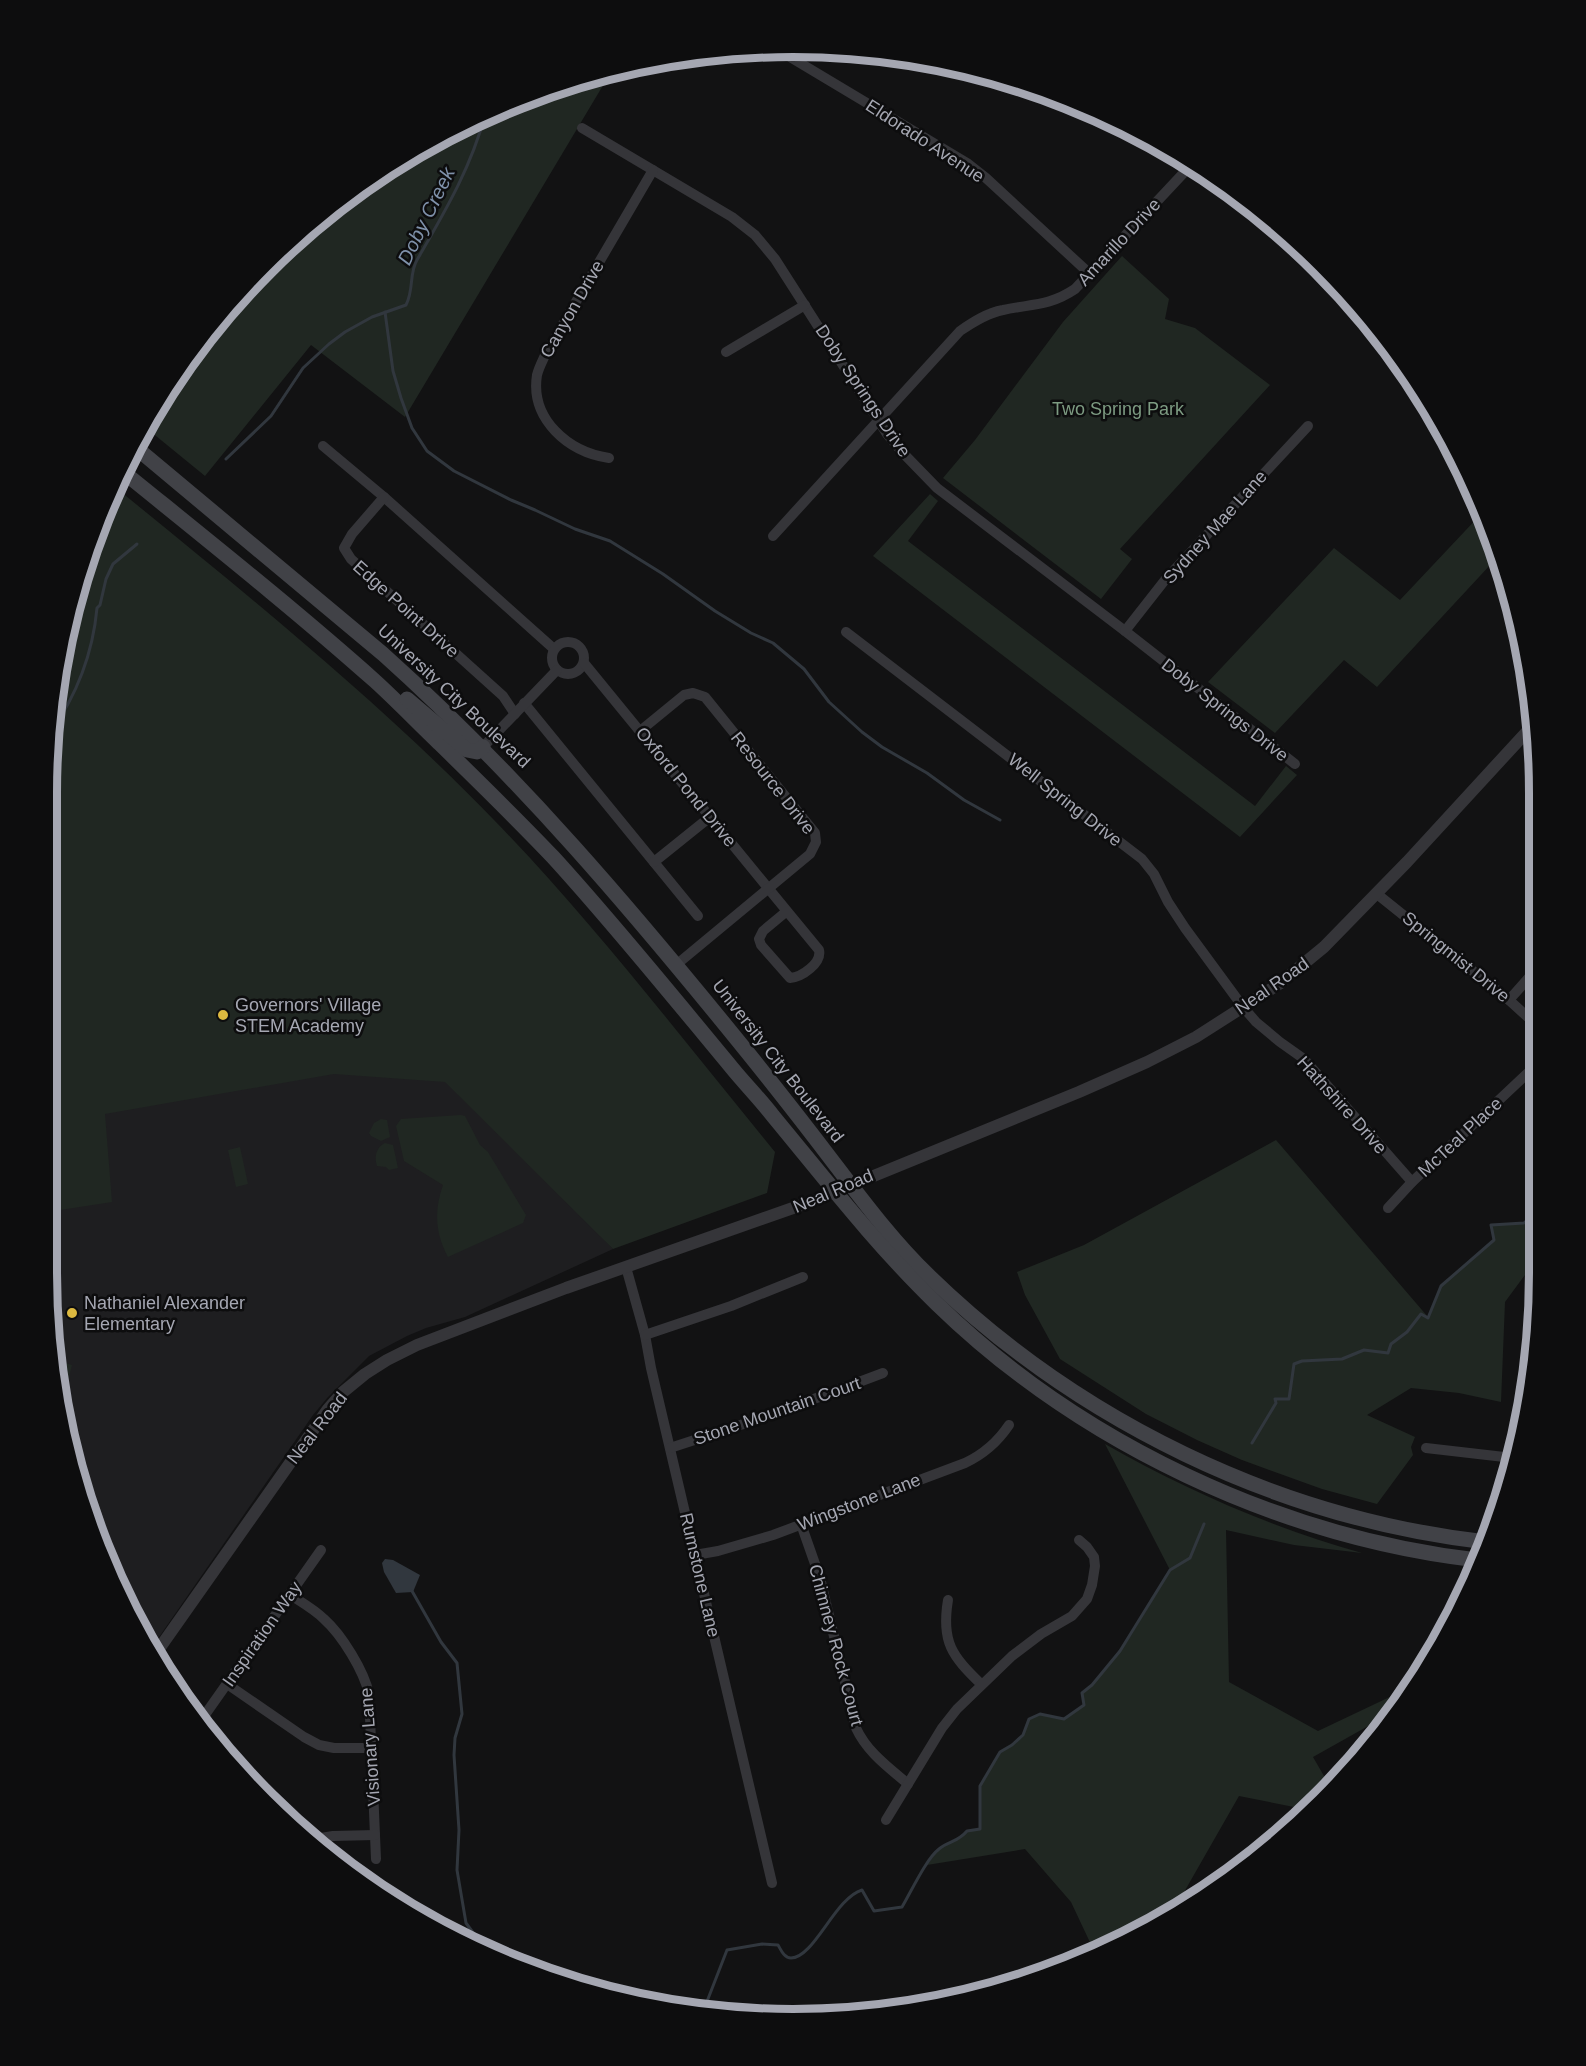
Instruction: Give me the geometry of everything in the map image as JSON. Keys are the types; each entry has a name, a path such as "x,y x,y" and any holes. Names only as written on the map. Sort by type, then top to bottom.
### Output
{"main road":[{"name":"University City Boulevard","path":"141,452 383,654 483,747 582,854 676,965 897,1244 959,1304 1050,1375 1095,1406 1196,1460 1302,1502 1403,1529 1478,1541"},
{"name":"University City Boulevard","path":"129,476 379,684 510,812 577,885 896,1264 950,1317 1032,1384 1124,1443 1222,1492 1295,1519 1369,1541 1426,1554 1471,1559"},
{"path":"379,684 394,688 466,750 477,752 483,747"}],"street":[{"name":"Eldorado Avenue","path":"790,57 966,163 986,178 1090,274"},
{"name":"Doby Springs Drive","path":"582,128 732,217 755,235 775,259 879,420 903,453 937,488 1295,764"},
{"name":"Canyon Drive","path":"609,458 578,449 549,424 538,401 537,376 546,353 653,170"},
{"name":"Amarillo Drive","path":"773,536 960,331 973,322 1003,310 1051,302 1075,289 1186,171"},
{"path":"726,352 805,305"},
{"name":"Sydney Mae Lane","path":"1125,631 1165,580 1308,426"},
{"path":"323,446 384,497 554,649 551,659 557,670 570,675 578,672 584,663"},
{"name":"Edge Point Drive","path":"384,497 352,534 344,548 351,559 503,696 515,714"},
{"name":"Well Spring Drive","path":"846,632 1142,859 1154,874 1185,928 1243,1007"},
{"name":"Oxford Pond Drive","path":"554,649 563,642 574,642 583,649 584,663 819,950 818,961 797,978 790,978 761,945 759,939 763,930 787,911"},
{"path":"483,747 557,670"},
{"name":"Resource Drive","path":"640,731 684,695 693,693 705,697 813,828 816,842 810,854 676,965"},
{"path":"524,703 698,916"},
{"name":"Neal Road","path":"160,1647 313,1428 336,1400 358,1380 387,1360 417,1345 834,1192 1079,1092 1196,1037 1270,990 1308,961 1343,929 1526,733"},
{"path":"654,862 710,817"},
{"name":"Springmist Drive","path":"1377,894 1529,1018"},
{"path":"1509,1000 1529,978"},
{"name":"Hathshire Drive","path":"1243,1007 1256,1022 1304,1059 1412,1182"},
{"name":"McTeal Place","path":"1388,1208 1412,1182 1529,1072"},
{"name":"Rumstone Lane","path":"626,1267 645,1335 772,1883"},
{"path":"645,1335 731,1306 803,1277"},
{"name":"Stone Mountain Court","path":"670,1448 774,1414 883,1373"},
{"name":"Wingstone Lane","path":"695,1555 750,1542 979,1456 995,1444 1009,1425"},
{"path":"1426,1448 1505,1457"},
{"name":"Chimney Rock Court","path":"801,1524 820,1578 856,1728 862,1741 875,1756 908,1784"},
{"path":"886,1821 949,1719 981,1684 1027,1644 1072,1616 1087,1599 1092,1585 1094,1557 1079,1540"},
{"name":"Inspiration Way","path":"205,1715 321,1550"},
{"name":"Visionary Lane","path":"290,1594 323,1618 335,1630 366,1680 369,1694 376,1858"},
{"path":"948,1600 945,1631 947,1641 959,1663 981,1684"},
{"path":"227,1684 318,1745 334,1749 371,1748"},
{"path":"323,1838 375,1834"}],"shaded area":[{"name":"Governors' Village STEM Academy","path":"112,701 613,1249 465,1317 407,1336 369,1356 313,1415 156,1641 133,1599 96,1510 71,1417 63,1369 57,1273 58,768"},
{"path":"385,1559 393,1560 420,1575 413,1592 396,1593 384,1572 382,1563"}],"green space":[{"path":"605,81 405,417 311,345 205,476 152,433 181,384 209,345 273,273 345,209 384,181 425,156 511,113 556,96"},
{"name":"Two Spring Park","path":"1122,256 1169,299 1165,319 1195,328 1270,385 1120,549 1132,559 1101,599 943,478 975,440 1063,322"},
{"path":"121,492 357,689 494,820 568,900 775,1152 767,1193 613,1249 445,1082 334,1074 105,1114 112,1202 57,1210 57,793 63,697 71,649 96,556"},
{"path":"930,494 938,501 908,541 1255,806 1286,766 1297,775 1240,837 873,556"},
{"path":"1476,519 1492,563 1377,687 1344,660 1275,733 1208,682 1334,548 1400,600"},
{"path":"465,1116 480,1145 488,1152 526,1215 523,1223 448,1257 440,1239 437,1221 438,1203 443,1185 404,1161 396,1126 401,1119"},
{"path":"381,1119 387,1120 390,1137 381,1141 369,1133 374,1123"},
{"path":"1276,1140 1428,1317 1441,1286 1494,1240 1491,1225 1524,1223 1529,1219 1529,1269 1505,1302 1501,1402 1459,1393 1411,1388 1367,1415 1415,1437 1411,1447 1413,1455 1377,1504 1322,1489 1242,1460 1197,1440 1146,1414 1060,1359 1025,1295 1017,1272 1084,1245"},
{"path":"385,1143 393,1145 398,1168 389,1170 386,1167 377,1166 377,1153"},
{"path":"240,1147 248,1184 236,1187 228,1150"},
{"path":"62,1362 72,1365 66,1386"},
{"path":"1105,1444 1167,1477 1262,1520 1362,1553 1294,1545 1226,1530 1229,1682 1318,1731 1397,1694 1372,1728 1370,1725 1313,1757 1326,1779 1297,1808 1239,1796 1181,1898 1119,1933 1091,1946 1071,1902 1025,1849 927,1865 939,1849 961,1838 967,1831 980,1829 980,1786 1000,1752 1023,1735 1029,1719 1040,1714 1064,1719 1084,1705 1082,1693 1109,1667 1120,1652 1170,1570"}],"waterway":[{"name":"Doby Creek","path":"226,459 271,416 303,368 329,344 372,317 406,305 415,265 464,172 482,126"},
{"path":"385,312 393,371 401,398 412,428 427,451 454,471 511,500 575,529 610,541 663,574 715,611 751,633 773,643 804,669 829,702 862,732 882,747 927,773 964,800 1000,820"},
{"name":"Doby Creek","path":"61,715 82,673 106,579 113,564 137,544"},
{"path":"1252,1443 1276,1403 1275,1399 1289,1399 1294,1364 1302,1361 1342,1359 1364,1350 1388,1353 1391,1344 1407,1332 1421,1314 1428,1318 1441,1286 1494,1240 1491,1225 1524,1223 1529,1219"},
{"path":"706,2004 727,1950 762,1944 778,1945 786,1957 800,1955 816,1939 843,1904 852,1895 862,1890 874,1911 902,1907 934,1854 967,1831 980,1829 980,1786 1000,1752 1023,1735 1029,1719 1040,1714 1064,1719 1084,1705 1082,1693 1092,1685 1120,1651 1170,1570 1190,1558 1204,1524"},
{"path":"412,1591 441,1642 457,1663 462,1714 455,1738 454,1755 459,1830 457,1870 466,1923 476,1937"}],"place":[{"name":"Governors' Village STEM Academy","path":"223,1015"},
{"name":"Nathaniel Alexander Elementary","path":"72,1313"}]}
